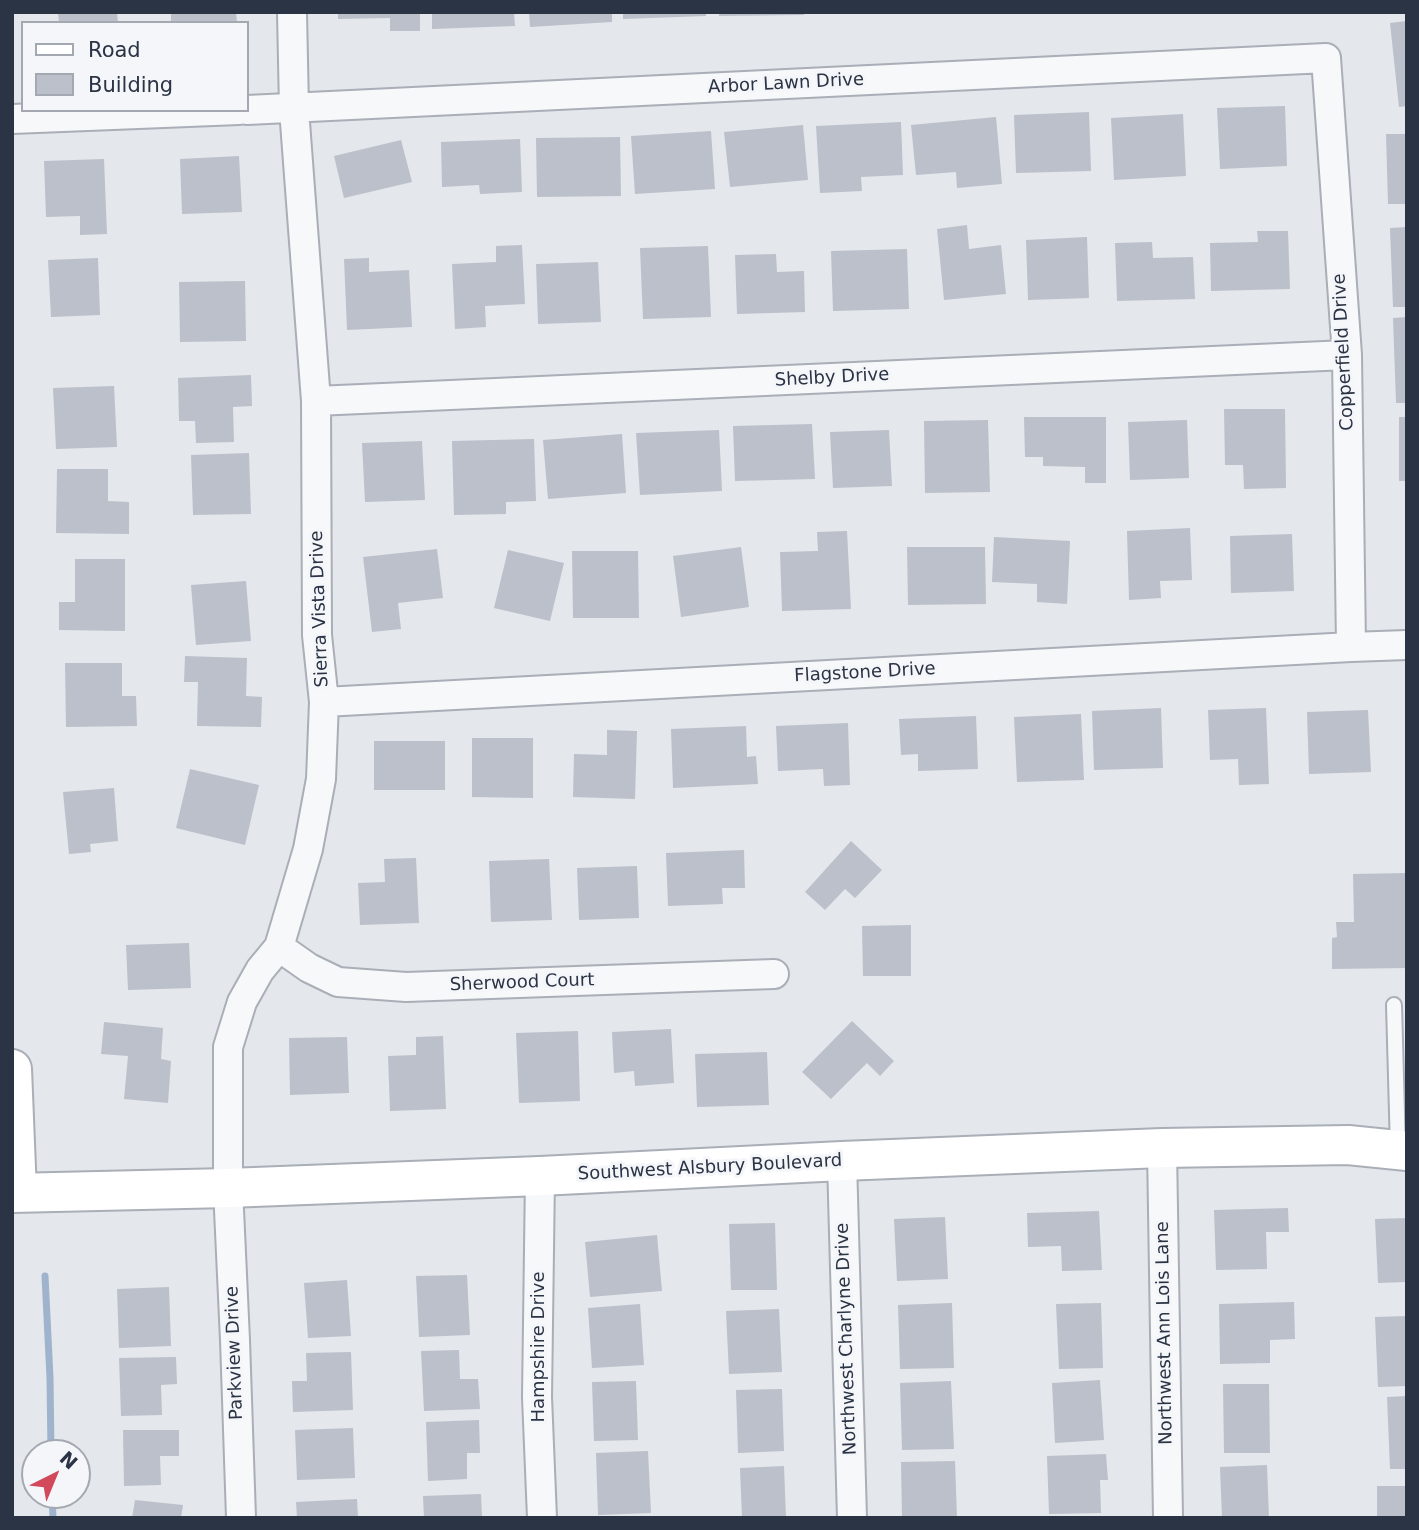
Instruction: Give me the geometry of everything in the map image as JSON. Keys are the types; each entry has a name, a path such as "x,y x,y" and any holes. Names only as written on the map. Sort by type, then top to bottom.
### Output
{"main road":[{"path":"12,1069 15,1193"},
{"name":"Southwest Alsbury Boulevard","path":"15,1193 228,1188 1162,1149 1348,1145 1402,1151"}],"street":[{"name":"Sierra Vista Drive","path":"228,1188 228,1047 242,1002 260,970 279,947 308,849 321,779 324,702 317,635 316,401 294,108 292,12"},
{"name":"Arbor Lawn Drive","path":"248,110 1326,58"},
{"name":"Copperfield Drive","path":"1326,58 1347,355 1351,647"},
{"path":"12,118 182,112"},
{"name":"Shelby Drive","path":"316,401 1347,355"},
{"name":"Flagstone Drive","path":"324,702 1407,645"},
{"name":"Sherwood Court","path":"279,947 309,968 338,982 406,988 774,974"},
{"name":"Northwest Ann Lois Lane","path":"1162,1149 1168,1518"},
{"name":"Northwest Charlyne Drive","path":"842,1161 852,1518"},
{"name":"Hampshire Drive","path":"540,1176 537,1397 542,1518"},
{"name":"Parkview Drive","path":"228,1188 241,1518"}],"lane":[{"path":"1394,1005 1402,1151"}],"building":[{"path":"58,12 117,12 118,21 59,21"},
{"path":"171,12 236,12 237,21 171,21"},
{"path":"338,12 420,12 420,31 390,31 390,18 338,19"},
{"path":"432,12 514,12 515,26 432,29"},
{"path":"529,12 612,12 612,22 530,27"},
{"path":"623,12 706,12 706,16 623,19"},
{"path":"719,12 804,12 804,15 719,16"},
{"path":"1407,21 1407,106 1399,107 1390,23"},
{"path":"1285,106 1287,166 1220,169 1217,108"},
{"path":"1089,112 1091,171 1016,173 1014,115"},
{"path":"1183,114 1186,176 1114,180 1111,118"},
{"path":"996,117 1002,184 957,188 956,172 916,175 911,125"},
{"path":"901,122 903,175 861,177 862,191 820,193 816,126"},
{"path":"803,125 808,180 730,187 724,132"},
{"path":"711,131 715,189 635,194 631,136"},
{"path":"1386,134 1407,134 1407,204 1388,204"},
{"path":"620,137 621,196 537,197 536,138"},
{"path":"520,139 522,192 480,194 479,185 442,187 441,142"},
{"path":"401,140 412,182 344,198 334,156"},
{"path":"239,156 242,212 182,214 180,159"},
{"path":"104,159 107,234 80,235 80,216 46,217 44,161"},
{"path":"967,225 969,249 1001,245 1006,294 944,300 937,229"},
{"path":"1407,227 1407,307 1393,307 1390,228"},
{"path":"1257,231 1288,231 1290,289 1211,291 1210,243 1258,242"},
{"path":"1087,237 1089,298 1028,300 1026,240"},
{"path":"1152,242 1153,258 1193,257 1195,299 1117,301 1115,243"},
{"path":"522,245 525,304 485,306 486,327 455,329 452,264 496,262 496,246"},
{"path":"708,246 711,317 643,319 640,248"},
{"path":"907,249 909,309 833,311 831,251"},
{"path":"776,254 777,272 804,271 805,312 737,314 735,255"},
{"path":"98,258 100,315 51,317 48,260"},
{"path":"369,258 369,272 409,270 412,327 347,330 344,259"},
{"path":"598,262 601,322 538,324 536,264"},
{"path":"245,281 246,341 180,342 179,282"},
{"path":"1407,317 1407,403 1396,403 1393,318"},
{"path":"251,375 252,406 233,407 234,442 196,443 195,421 179,421 178,378"},
{"path":"114,386 117,447 56,449 53,388"},
{"path":"1224,409 1285,409 1286,488 1244,489 1243,465 1225,465"},
{"path":"1024,417 1106,417 1106,483 1085,483 1085,467 1043,466 1043,457 1025,457"},
{"path":"1399,417 1407,417 1407,481 1399,481"},
{"path":"988,420 990,492 925,493 924,421"},
{"path":"1187,420 1189,478 1130,480 1128,422"},
{"path":"812,424 815,479 735,481 733,426"},
{"path":"719,430 722,491 640,495 636,433"},
{"path":"889,430 892,486 833,488 830,432"},
{"path":"622,434 626,493 548,499 543,440"},
{"path":"534,439 536,501 506,502 506,514 454,515 452,441"},
{"path":"422,441 425,500 365,502 362,443"},
{"path":"249,453 251,514 193,515 191,455"},
{"path":"57,469 108,469 108,501 129,502 129,534 56,533"},
{"path":"1190,528 1192,580 1160,581 1161,598 1129,600 1127,531"},
{"path":"847,531 851,609 782,611 780,552 818,551 817,532"},
{"path":"1292,534 1294,591 1231,593 1230,536"},
{"path":"994,537 1070,541 1067,604 1037,602 1037,584 992,582"},
{"path":"741,547 749,607 681,617 673,556"},
{"path":"907,547 985,547 986,604 908,605"},
{"path":"437,549 443,598 398,603 401,629 372,632 363,557"},
{"path":"508,550 564,563 550,621 494,608"},
{"path":"572,551 638,551 639,618 573,618"},
{"path":"75,559 125,559 125,631 59,630 59,602 75,602"},
{"path":"246,581 251,641 196,645 191,585"},
{"path":"185,656 247,658 246,696 262,697 261,727 197,726 198,682 184,682"},
{"path":"65,663 122,663 122,696 136,696 137,726 66,727"},
{"path":"1161,708 1163,768 1094,770 1092,711"},
{"path":"1266,708 1269,784 1239,785 1238,759 1210,760 1208,710"},
{"path":"1368,710 1371,772 1309,774 1307,712"},
{"path":"1081,714 1084,780 1017,782 1014,717"},
{"path":"976,716 978,769 918,771 918,754 901,755 899,719"},
{"path":"848,723 850,785 824,786 823,769 778,771 776,726"},
{"path":"746,726 747,757 756,756 758,784 673,788 671,729"},
{"path":"607,730 637,731 635,799 573,797 574,754 607,755"},
{"path":"472,738 533,738 533,798 472,797"},
{"path":"374,741 445,741 445,790 374,790"},
{"path":"190,769 259,785 245,845 176,828"},
{"path":"114,788 118,841 90,844 91,852 69,854 63,792"},
{"path":"851,841 882,870 855,898 845,889 825,910 805,892"},
{"path":"744,850 745,888 722,888 723,904 668,906 666,853"},
{"path":"416,858 419,923 360,925 358,883 385,882 384,859"},
{"path":"549,859 552,920 491,922 489,861"},
{"path":"637,866 639,918 579,920 577,868"},
{"path":"1407,873 1407,968 1332,969 1332,938 1337,937 1336,922 1354,922 1353,874"},
{"path":"911,925 911,976 863,976 862,926"},
{"path":"189,943 191,988 128,990 126,945"},
{"path":"852,1021 894,1061 880,1076 867,1063 831,1099 802,1072"},
{"path":"104,1022 163,1028 161,1059 171,1061 168,1103 124,1099 128,1056 101,1054"},
{"path":"671,1029 674,1083 635,1086 634,1071 614,1073 612,1032"},
{"path":"578,1031 580,1101 519,1103 516,1033"},
{"path":"443,1036 446,1109 390,1111 388,1056 416,1055 416,1037"},
{"path":"347,1037 349,1093 290,1095 289,1038"},
{"path":"767,1052 769,1105 697,1107 695,1054"},
{"path":"1288,1208 1289,1232 1266,1232 1267,1269 1216,1270 1214,1210"},
{"path":"1099,1211 1102,1270 1062,1271 1061,1246 1028,1247 1027,1213"},
{"path":"945,1217 948,1279 897,1281 894,1219"},
{"path":"1407,1218 1407,1282 1378,1283 1375,1219"},
{"path":"775,1223 777,1290 731,1290 729,1224"},
{"path":"657,1235 662,1291 590,1297 585,1242"},
{"path":"467,1275 470,1335 419,1337 416,1276"},
{"path":"347,1280 351,1336 308,1338 304,1283"},
{"path":"169,1287 171,1346 119,1348 117,1289"},
{"path":"1294,1302 1295,1339 1270,1340 1270,1363 1220,1364 1219,1304"},
{"path":"952,1303 954,1368 900,1369 898,1305"},
{"path":"1101,1303 1103,1368 1059,1369 1056,1304"},
{"path":"640,1304 644,1365 592,1368 588,1308"},
{"path":"779,1309 782,1372 729,1374 726,1311"},
{"path":"1407,1316 1407,1386 1378,1387 1375,1317"},
{"path":"459,1350 460,1379 478,1379 480,1409 424,1411 421,1351"},
{"path":"351,1352 353,1410 293,1412 292,1381 307,1381 306,1353"},
{"path":"176,1357 177,1384 161,1385 162,1415 121,1416 119,1358"},
{"path":"1100,1380 1104,1440 1055,1443 1052,1383"},
{"path":"636,1381 638,1440 594,1441 592,1382"},
{"path":"951,1381 954,1449 902,1450 900,1383"},
{"path":"1223,1384 1269,1384 1270,1453 1224,1453"},
{"path":"782,1389 784,1451 738,1453 736,1390"},
{"path":"1407,1396 1407,1469 1390,1469 1387,1397"},
{"path":"479,1420 480,1453 467,1453 467,1479 428,1481 426,1422"},
{"path":"353,1428 355,1478 297,1480 295,1430"},
{"path":"123,1430 179,1430 179,1456 160,1456 161,1485 124,1486"},
{"path":"648,1451 651,1513 598,1515 596,1453"},
{"path":"1106,1454 1108,1480 1100,1480 1101,1513 1049,1514 1047,1456"},
{"path":"955,1461 957,1518 902,1518 901,1462"},
{"path":"1267,1465 1269,1518 1222,1518 1220,1467"},
{"path":"784,1466 786,1518 742,1518 740,1468"},
{"path":"1377,1486 1407,1486 1407,1518 1377,1518"},
{"path":"481,1494 482,1518 424,1518 423,1496"},
{"path":"357,1499 358,1518 297,1518 296,1502"},
{"path":"135,1500 183,1505 181,1518 132,1518"}],"waterway":[{"path":"45,1276 51,1439"},
{"path":"53,1509 53,1518"}]}
